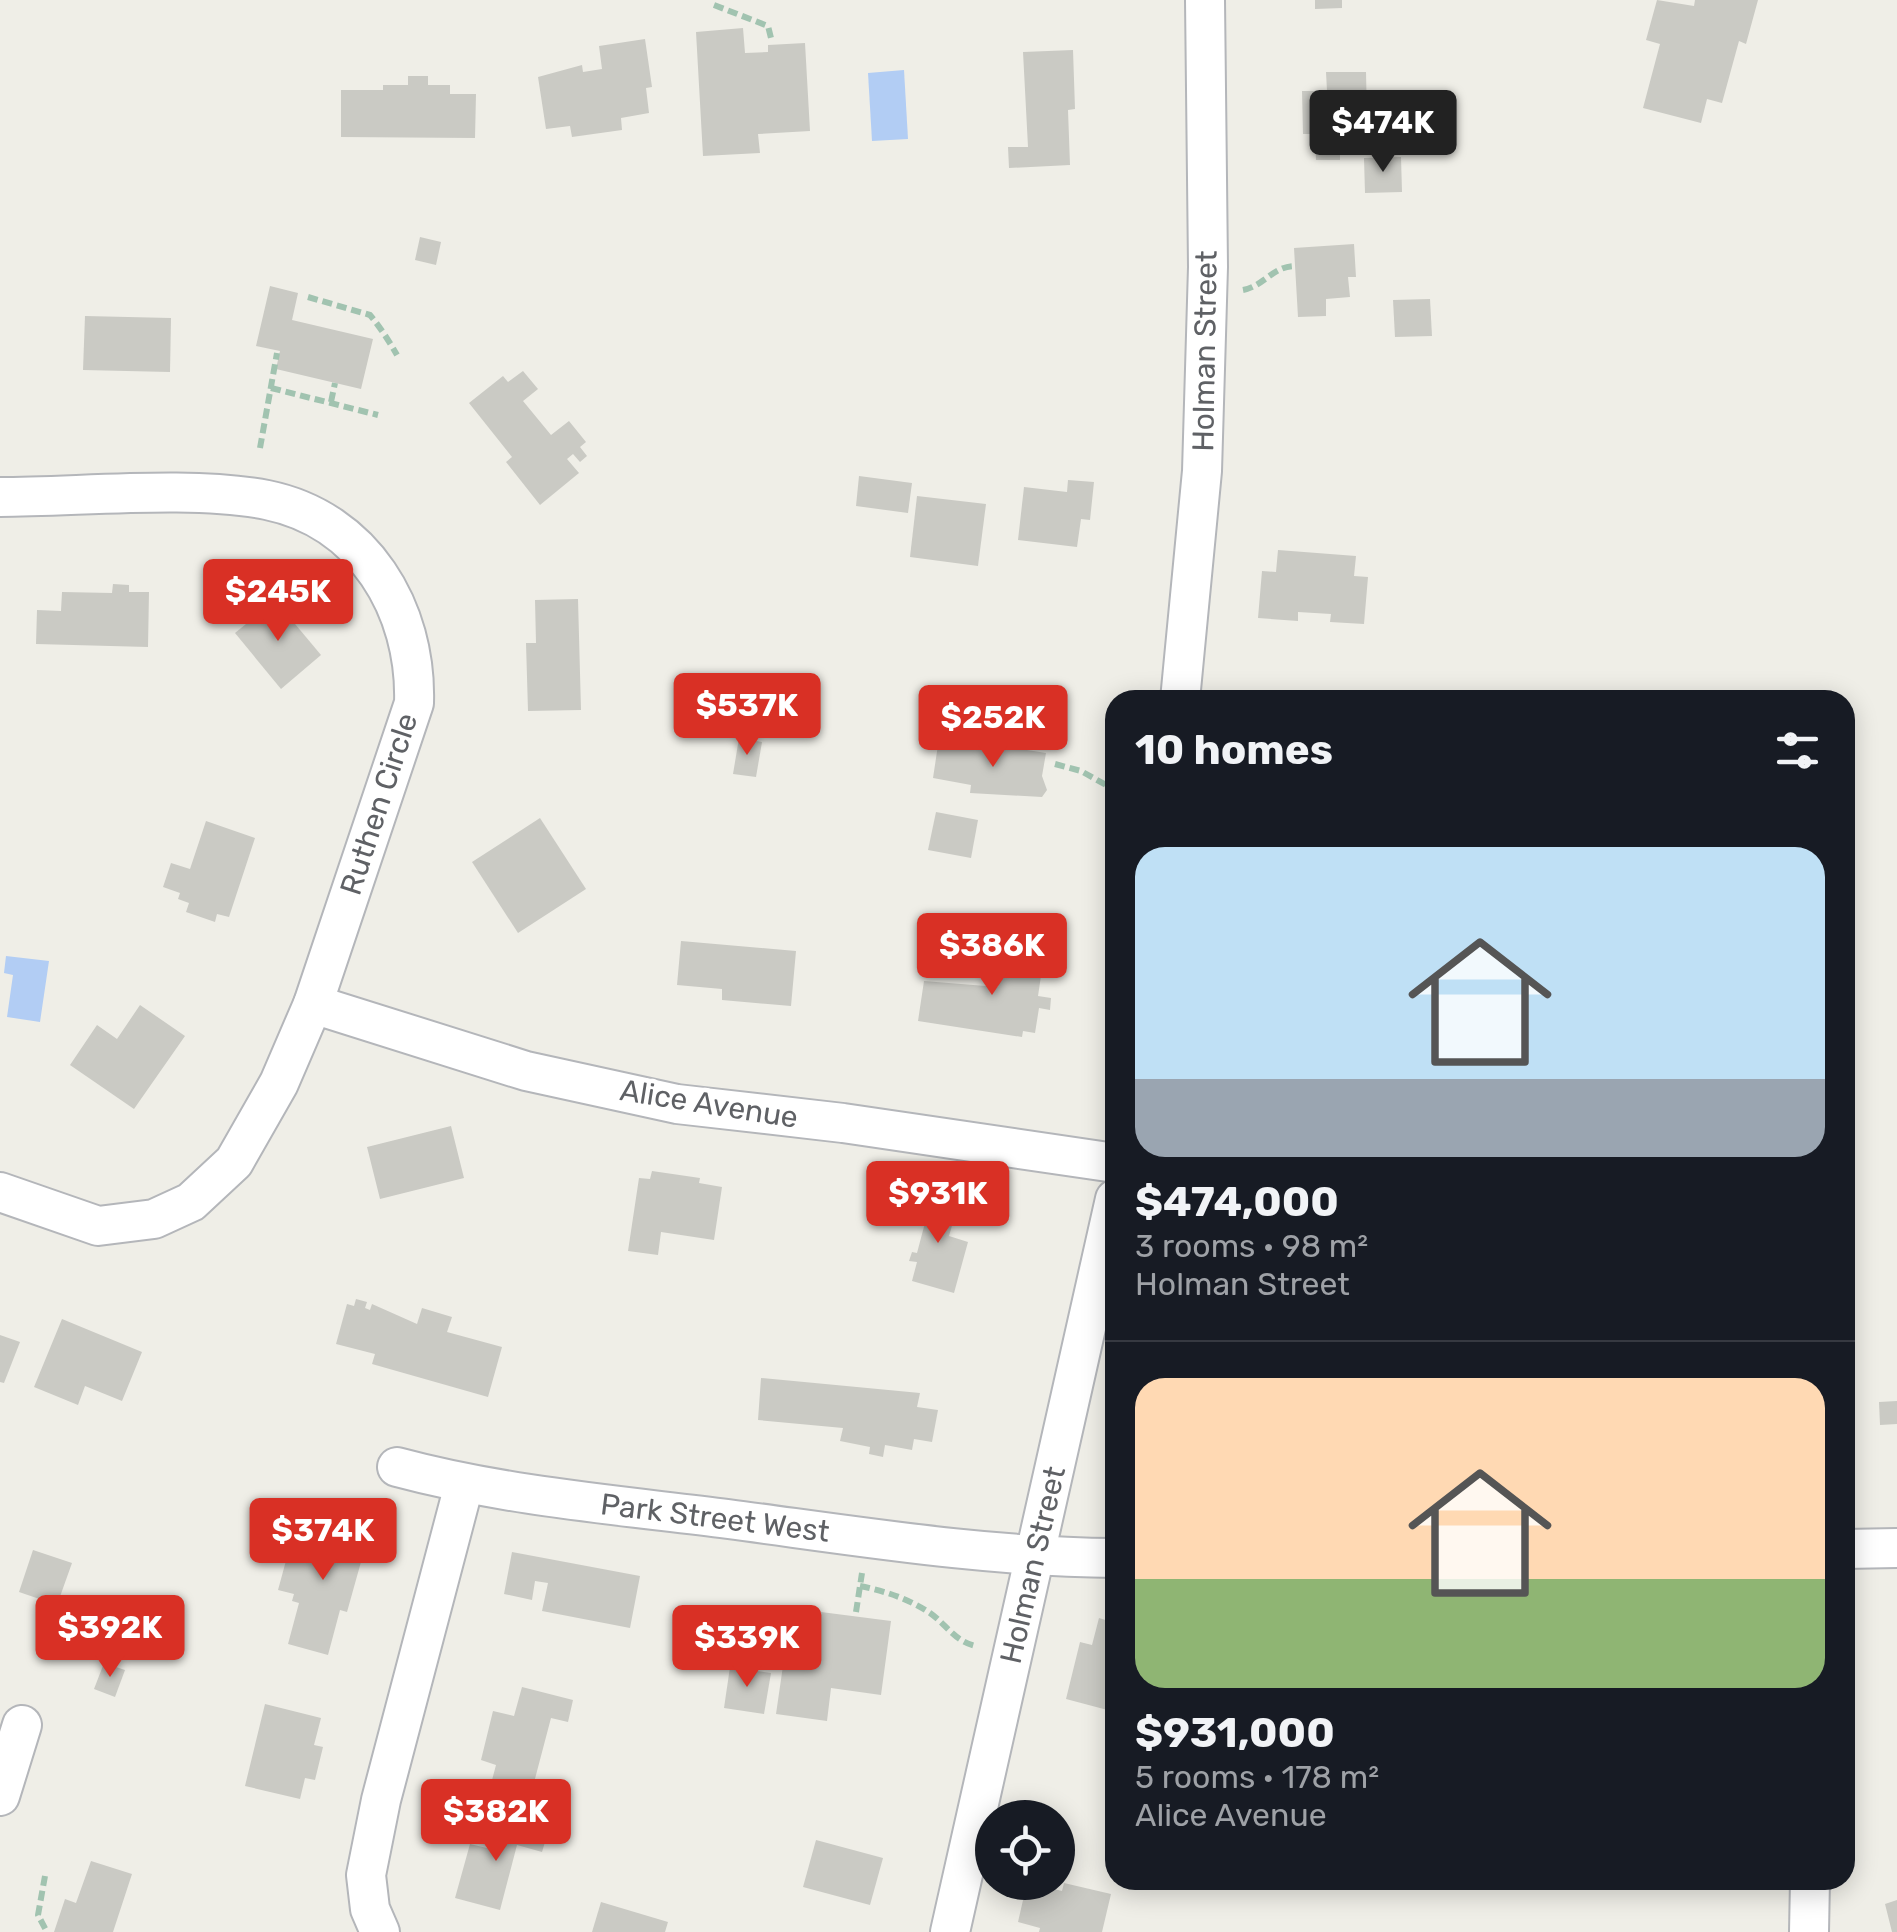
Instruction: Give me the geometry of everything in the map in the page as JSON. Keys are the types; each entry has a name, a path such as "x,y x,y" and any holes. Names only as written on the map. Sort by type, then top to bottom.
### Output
{"street":[{"name":"Holman Street","path":"1181,690 1196,572 1207,288 1205,0"},
{"name":"Ruthen Circle","path":"0,496 215,496 267,500 335,529 361,551 383,579 405,622 415,665 414,703 312,1004 279,1083 234,1162 191,1202 154,1219 98,1226 0,1192"},
{"name":"Alice Avenue","path":"312,1004 526,1071 677,1104 842,1123 1105,1162"},
{"name":"Holman Street","path":"950,1932 1105,1243"},
{"name":"Park Street West","path":"397,1468 464,1485 1034,1558 1105,1558"},
{"path":"380,1932 370,1908 366,1876 381,1800 464,1485"},
{"path":"1855,1550 1897,1548"},
{"path":"0,1796 22,1724"},
{"path":"1810,1890 1810,1932"}],"path":[{"path":"714,6 751,16 768,26 771,38"},
{"path":"1207,288 1255,288 1280,266 1295,266"},
{"path":"308,297 370,315 376,331 387,338 397,356"},
{"path":"260,448 278,353"},
{"path":"332,402 336,383"},
{"path":"271,388 378,415"},
{"path":"1055,764 1081,771 1105,784"},
{"path":"860,1586 904,1599 942,1622 962,1643 988,1648"},
{"path":"780,1650 809,1624 818,1625"},
{"path":"753,1647 812,1654"},
{"path":"45,1876 38,1916 47,1932"}],"water":[{"path":"904,70 908,139 872,141 868,73"},
{"path":"6,956 49,961 40,1022 7,1017 13,975 4,973"}],"building":[{"path":"1315,0 1342,0 1342,8 1315,9"},
{"path":"1657,0 1694,6 1695,0 1758,0 1746,44 1739,41 1722,103 1707,99 1701,123 1643,108 1660,44 1646,40"},
{"path":"743,28 745,53 768,52 768,45 805,43 810,131 758,134 760,153 703,156 696,32"},
{"path":"645,39 652,87 646,88 649,113 621,118 622,130 572,137 570,126 546,129 538,77 582,65 583,72 602,69 599,46"},
{"path":"1073,50 1075,109 1068,110 1070,165 1009,168 1008,147 1028,147 1023,52"},
{"path":"1326,72 1366,72 1367,117 1350,117 1351,134 1340,134 1340,160 1316,160 1315,134 1303,134 1302,91 1327,91"},
{"path":"408,76 428,76 428,85 450,85 450,94 476,94 475,138 341,137 341,90 383,90 383,85 408,85"},
{"path":"1401,157 1402,192 1365,193 1364,158"},
{"path":"420,237 441,242 436,265 415,260"},
{"path":"1354,244 1356,277 1348,277 1350,297 1326,299 1326,316 1298,317 1294,248"},
{"path":"270,286 298,293 292,320 373,339 361,389 276,369 280,351 256,346"},
{"path":"1430,299 1432,336 1395,337 1393,300"},
{"path":"85,316 171,318 170,372 83,370"},
{"path":"523,371 538,389 523,401 551,435 569,421 586,442 580,447 587,456 580,462 573,454 567,459 579,473 540,505 506,462 512,457 469,403 503,376 508,382"},
{"path":"859,476 912,483 908,513 856,506"},
{"path":"1068,480 1094,482 1090,520 1081,519 1077,547 1018,540 1024,487 1067,492"},
{"path":"917,496 986,504 978,566 910,557"},
{"path":"1278,550 1356,556 1354,576 1368,577 1364,624 1330,622 1331,614 1298,612 1298,621 1258,618 1262,571 1276,572"},
{"path":"113,584 129,585 129,592 149,592 148,647 36,644 37,610 61,611 62,592 112,593"},
{"path":"578,599 581,710 528,711 526,643 536,643 535,600"},
{"path":"275,600 321,655 281,689 235,633"},
{"path":"739,738 762,742 756,777 733,774"},
{"path":"976,742 1046,753 1042,776 1047,790 1042,797 970,793 971,785 933,778 938,745 975,750"},
{"path":"936,812 978,820 971,858 928,850"},
{"path":"540,818 586,889 518,933 472,862"},
{"path":"206,821 255,838 229,917 217,914 215,922 186,912 189,903 178,899 180,893 163,887 171,863 190,869"},
{"path":"681,941 796,951 791,1006 722,1000 722,989 677,985"},
{"path":"1005,943 1045,949 1038,996 1051,998 1050,1010 1039,1008 1035,1033 1023,1031 1022,1037 918,1021 924,981 998,987"},
{"path":"140,1005 185,1036 134,1109 70,1065 97,1025 117,1039"},
{"path":"451,1126 464,1178 380,1199 367,1147"},
{"path":"652,1171 700,1178 699,1183 722,1187 714,1240 661,1232 658,1255 628,1251 639,1178 650,1179"},
{"path":"921,1195 958,1205 949,1236 968,1242 954,1293 912,1281 917,1262 909,1261 912,1252 917,1253 926,1219 915,1216"},
{"path":"356,1299 367,1302 365,1308 370,1310 372,1304 417,1324 422,1308 452,1317 447,1332 502,1347 488,1397 372,1364 375,1354 336,1344 347,1304 354,1306"},
{"path":"62,1319 142,1352 122,1401 85,1386 78,1405 34,1387"},
{"path":"0,1335 20,1342 4,1383 0,1382"},
{"path":"761,1378 920,1393 917,1407 938,1410 932,1442 914,1439 912,1450 885,1445 883,1457 869,1454 870,1447 840,1441 843,1428 758,1420"},
{"path":"1897,1401 1897,1424 1880,1425 1879,1402"},
{"path":"330,1513 357,1520 352,1540 366,1544 347,1612 340,1610 328,1655 288,1644 299,1603 292,1601 294,1594 278,1590 287,1557 303,1562 312,1530 324,1533"},
{"path":"33,1550 72,1563 57,1605 19,1592"},
{"path":"512,1552 640,1576 630,1628 542,1611 548,1583 535,1581 532,1600 504,1594"},
{"path":"821,1612 891,1621 881,1695 831,1688 827,1721 776,1714 785,1652 815,1656"},
{"path":"1099,1618 1105,1620 1105,1709 1066,1699 1080,1642 1092,1645"},
{"path":"104,1663 125,1670 115,1697 94,1689"},
{"path":"730,1667 771,1673 764,1714 724,1708"},
{"path":"522,1687 573,1700 568,1722 551,1718 531,1794 491,1784 496,1765 481,1760 493,1711 514,1716"},
{"path":"265,1704 321,1718 314,1745 323,1747 315,1780 305,1778 300,1799 245,1786"},
{"path":"499,1818 548,1832 542,1852 517,1845 500,1910 455,1898 470,1844 491,1849"},
{"path":"816,1840 883,1858 870,1905 803,1887"},
{"path":"91,1861 132,1874 113,1932 54,1932 65,1899 76,1903"},
{"path":"1075,1886 1111,1894 1102,1932 1039,1932 1040,1928 1018,1922 1023,1900 1075,1900"},
{"path":"1897,1900 1897,1932 1892,1932 1885,1904"},
{"path":"601,1902 668,1922 665,1932 592,1932"}]}
